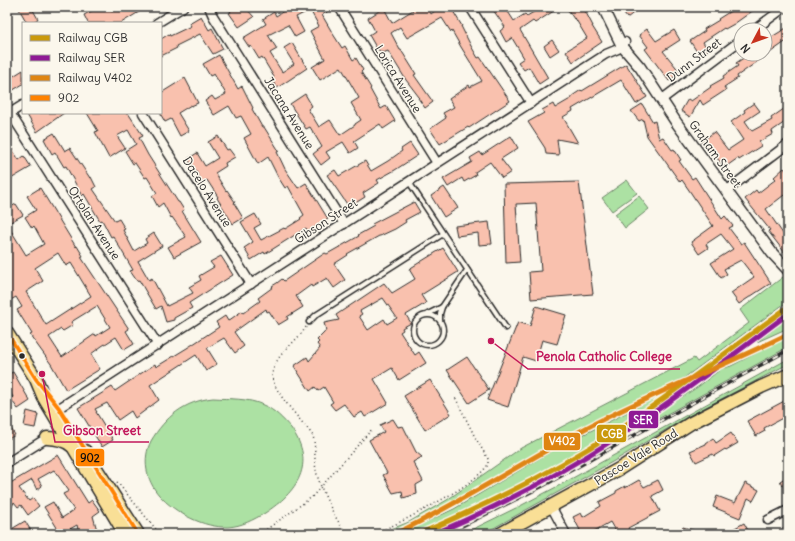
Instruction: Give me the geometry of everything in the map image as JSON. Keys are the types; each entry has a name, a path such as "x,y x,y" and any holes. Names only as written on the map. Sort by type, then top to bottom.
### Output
{"main road":[{"path":"7,334 36,379 44,398 56,411 138,534"},
{"name":"Pascoe Vale Road","path":"760,387 788,369"},
{"name":"Pascoe Vale Road","path":"500,534 620,469 691,423 760,387 788,375"},
{"path":"47,438 54,429 56,411"},
{"path":"56,411 75,448 125,534"},
{"path":"47,438 55,438 64,441 75,448"},
{"name":"Pascoe Vale Road","path":"497,534 512,527"}],"street":[{"path":"159,22 183,7"},
{"name":"Jacana Avenue","path":"204,7 213,16"},
{"name":"Jacana Avenue","path":"209,7 213,16 344,224"},
{"name":"Lorica Avenue","path":"339,7 437,163"},
{"path":"470,7 531,102"},
{"path":"765,22 785,7"},
{"name":"Graham Street","path":"604,9 614,21 622,44 635,54 640,67 676,122 772,253"},
{"name":"Gibson Street","path":"56,411 622,44"},
{"name":"Dunn Street","path":"661,100 733,46"},
{"path":"8,114 22,106"},
{"name":"Ortolan Avenue","path":"8,114 158,345"},
{"name":"Dacelo Avenue","path":"144,114 251,284"},
{"path":"726,191 788,144"},
{"path":"772,253 788,270"},
{"path":"772,253 776,264 788,277"},
{"path":"7,463 47,438"},
{"path":"551,506 566,534"},
{"path":"768,520 788,510"}],"lane":[{"path":"409,181 506,328"},
{"path":"309,322 316,315 444,234"},
{"path":"442,307 418,319 413,327 415,336 421,343 431,344 440,339 443,330 440,321 442,307 467,270"},
{"path":"426,315 435,317 440,321"}],"path":[{"path":"309,322 302,332 281,354 272,374 279,392 313,436 316,468 322,487 347,534"},
{"path":"374,534 408,519 450,495 474,478 488,465 488,459 455,397"},
{"path":"260,534 322,487 373,428"},
{"path":"114,479 160,534"}],"green space":[{"path":"627,180 637,193 612,211 602,198"},
{"path":"639,196 649,209 625,228 615,214"},
{"path":"783,277 788,280 788,301 684,378 585,426 416,521 389,534 379,534 409,522 447,500 521,448 694,358 697,362 749,323 740,310"},
{"path":"788,318 788,328 757,342"},
{"path":"788,337 788,347 640,429 638,426 699,386 721,369 731,366"},
{"path":"788,359 788,364 687,417 614,461 483,534 463,534 560,485"},
{"path":"665,393 590,444 512,488 418,533 401,534 454,509 559,447"},
{"path":"213,398 252,401 271,409 291,428 299,441 302,454 303,465 300,476 286,496 261,516 238,525 228,527 219,527 200,522 173,508 159,495 151,483 148,476 146,462 148,448 151,441 169,418 193,403"}],"building":[{"path":"18,7 28,7 31,11 33,10 38,19 33,22 26,22"},
{"path":"99,7 110,7 112,11 120,7 147,7 123,22 88,22 84,15"},
{"path":"227,7 245,7 254,17 239,27 229,13 231,12"},
{"path":"290,7 324,7 327,12 322,15 333,34 342,48 345,46 353,60 356,58 363,70 361,72 381,109 386,106 395,121 383,129 380,124 354,141 358,148 350,153 343,142 326,152 330,158 321,165 313,154 322,147 310,127 306,129 290,104 305,94 312,106 308,109 319,127 330,120 340,135 361,120 351,103 359,98 341,67 320,80 312,67 325,59 310,31 319,26 310,10 296,17 304,32 295,37 288,25 268,35 277,49 270,53 282,72 294,64 284,48 292,43 307,68 277,88 271,79 274,77 262,57 259,59 251,46 249,47 243,38 266,24 263,19 274,12 276,16"},
{"path":"411,7 427,7 431,14 440,7 458,7 453,11 471,46 478,58 480,57 510,101 469,128 468,127 440,144 430,129 446,118 443,113 454,107 449,99 469,85 470,87 482,81 452,31 451,32 442,18 407,38 400,27 391,33 416,74 414,75 433,102 425,108 388,51 383,53 377,49 369,35 375,31 368,18 384,8 392,23 413,10"},
{"path":"491,7 505,7 514,21 525,14 527,16 542,7 560,7 535,23 533,21 520,30 548,78 539,84 529,67 524,70 518,62 524,58 512,38 506,42 500,31 505,27"},
{"path":"566,7 583,7 602,42 573,62 566,51 587,38 575,18 574,19"},
{"path":"619,7 641,7 627,18"},
{"path":"737,7 758,7 737,22 733,22 733,25 725,29 724,28 703,42 708,50 699,55 690,41 705,31 704,29 719,20 718,19"},
{"path":"201,16 209,30 212,28 223,49 213,54 200,34 176,46 177,48 162,56 162,38 169,34 170,36 191,26 189,23"},
{"path":"788,27 788,40 773,51 773,36"},
{"path":"647,29 656,41 674,30 680,40 663,51 680,72 669,81 645,49 648,47 639,35"},
{"path":"552,40 559,50 550,56 544,46"},
{"path":"219,55 238,89 242,86 262,127 264,127 279,151 277,152 285,169 298,188 306,183 328,219 308,232 306,228 265,254 264,252 251,260 244,248 253,242 241,222 255,214 261,224 254,228 261,240 284,228 285,229 301,219 300,218 304,215 288,186 285,188 278,177 268,157 258,164 244,138 251,134 241,116 236,118 229,106 214,115 205,101 212,96 215,100 226,94 214,74 210,76 203,64"},
{"path":"757,62 737,76 738,78 724,87 726,90 703,105 700,100 690,117 681,111 688,99 691,101 711,87 710,86 724,78 723,76 738,66 736,63"},
{"path":"626,64 647,97 636,104 621,80 572,109 573,111 563,117 578,143 557,139 559,155 546,154 545,148 528,122 544,113 542,110 553,104 555,108 572,98 572,96 581,90 582,91"},
{"path":"22,71 22,85 10,92 7,87 7,80"},
{"path":"185,78 198,103 191,105 178,113 189,131 180,136 171,119 165,122 161,115 162,92"},
{"path":"754,103 760,111 745,121 752,131 772,120 771,118 788,106 788,120 772,131 773,134 759,142 761,146 739,160 738,158 724,168 713,152 711,154 701,142 714,132 728,150 743,140 731,122 745,112 744,110"},
{"path":"642,104 653,122 655,121 659,139 663,137 672,150 674,149 681,160 679,161 692,179 695,177 722,219 725,216 733,226 729,228 741,244 744,242 771,283 739,304 731,293 754,277 741,260 724,269 727,274 721,278 711,263 733,249 721,234 706,244 708,248 699,254 691,242 713,226 682,180 680,182 647,136 643,119 639,121 631,111"},
{"path":"27,114 63,114 37,132"},
{"path":"88,114 129,114 143,136 139,138 148,155 184,210 182,211 201,242 174,257 168,247 186,237 172,217 171,218 163,203 158,207 152,196 157,193 147,177 145,178 135,163 133,164 125,151 136,144 128,130 117,136 125,148 109,158 95,132 98,131"},
{"path":"54,133 65,151 70,148 90,178 91,177 96,187 93,189 115,221 119,219 134,251 147,243 145,239 154,233 162,246 138,261 149,280 152,278 167,306 193,293 189,287 201,280 199,276 214,267 210,262 221,256 233,275 189,303 192,308 174,318 174,320 166,322 161,306 156,309 139,280 137,281 130,271 133,270 113,236 111,237 102,220 100,221 84,194 82,196 66,166 64,167 55,152 52,154 44,139"},
{"path":"218,136 227,150 229,149 235,157 225,163 226,166 215,173 235,202 234,203 243,218 233,224 207,180 203,183 188,159 197,153 205,166 218,158 208,142"},
{"path":"511,136 518,148 501,159 511,172 502,178 490,162 475,172 476,175 464,182 462,178 448,187 443,179 472,162 470,158 480,152 482,155"},
{"path":"7,141 19,160 24,156 31,167 9,180 7,176"},
{"path":"410,143 418,155 377,180 379,183 363,193 365,197 349,207 327,175 335,170 339,176 365,161 371,171 402,151 401,149"},
{"path":"784,168 788,173 788,192 766,209 788,241 788,257 768,231 770,230 745,199 756,190 758,193 776,179 774,177"},
{"path":"579,182 593,294 531,299 529,272 541,271 536,203 516,204 520,262 506,263 504,184"},
{"path":"444,187 458,208 444,217 431,196"},
{"path":"40,188 83,256 81,257 129,329 126,331 134,344 124,350 116,337 102,346 91,354 100,369 66,390 51,364 30,335 32,334 17,310 22,307 16,297 7,302 7,224 26,255 44,244 34,226 32,228 25,217 36,210 27,196","holes":["58,253 66,266 71,263 91,296 46,325 26,292 43,281 35,268","97,306 110,327 96,336 95,334 62,357 49,337 61,329 63,331 73,325 71,322"]},
{"path":"414,202 420,212 405,220 406,222 395,229 347,254 348,255 334,264 345,280 334,288 327,278 312,287 311,285 296,296 303,307 287,317 288,319 278,325 266,309 234,332 244,346 235,353 224,338 207,348 217,364 206,371 196,355 150,385 159,400 135,418 131,411 118,420 107,403 95,409 113,440 102,447 78,408 112,387 115,391 155,364 156,367 187,348 219,327 216,322 225,316 228,321 260,301 258,298 282,279 284,281 325,253 327,254 359,236 358,235 374,226 372,224"},
{"path":"16,204 23,215 7,224 7,209"},
{"path":"489,222 492,244 479,245 478,233 457,236 455,226"},
{"path":"443,248 458,272 421,295 426,303 406,315 411,323 402,328 403,330 400,332 415,355 419,352 426,363 399,380 392,368 374,379 388,403 365,417 362,412 354,417 344,404 335,410 330,404 333,402 324,387 318,391 315,387 310,391 294,366 307,357 309,361 320,348 317,344 319,342 317,340 326,330 324,323 339,320 336,315 384,283 392,293 415,279 409,269","holes":["383,298 397,318 387,324 384,319 368,330 359,316 362,314 360,311"]},
{"path":"536,306 566,315 557,344 542,340 536,361 523,357 508,407 487,400 518,322 530,326"},
{"path":"467,357 489,390 469,403 447,370"},
{"path":"13,372 30,401 18,409 10,398 13,397 7,387 7,375"},
{"path":"430,380 451,414 425,430 404,396"},
{"path":"788,399 788,415 764,428 765,431 756,436 747,421"},
{"path":"27,411 38,414 35,428 24,426"},
{"path":"393,419 398,427 403,426 416,452 422,457 413,462 423,481 416,485 417,494 403,498 402,491 393,493 383,475 387,473 369,440 384,432 380,425"},
{"path":"7,422 15,435 7,440"},
{"path":"731,433 738,443 714,456 713,454 696,462 690,451 706,444 713,438 716,443"},
{"path":"58,455 88,503 92,500 100,511 93,516 98,534 79,534 77,525 61,534 44,507 53,502 62,518 74,510 63,494 69,491 54,470 38,479 42,486 37,490 32,480 19,488 29,501 33,498 39,506 28,515 21,505 18,507 14,502 7,518 7,485"},
{"path":"788,476 788,493 780,481"},
{"path":"639,480 644,487 658,480 663,490 652,496 660,511 628,528 631,534 617,534 610,522 589,534 573,534 580,530 573,517 581,513 583,517 601,506 599,502 616,493 616,491 625,486 625,488"},
{"path":"745,483 759,490 753,501 748,498 740,518 713,507 717,496 735,503"},
{"path":"25,521 33,534 13,534 10,530"},
{"path":"744,523 750,534 736,534 733,529"},
{"path":"683,527 702,533 702,534 681,534"}],"railway":[{"path":"446,534 543,486 788,350"}],"rail line":[{"name":"CGB","path":"419,534 518,488 590,448 658,403 788,307"},
{"name":"SER","path":"434,534 527,490 594,452 703,378 788,314"},
{"name":"V402","path":"395,534 444,509 588,427 788,334"}],"transit line":[{"name":"902","path":"7,333 36,379 59,408 138,534"}],"place":[{"name":"Penola Catholic College","path":"491,341"},
{"name":"Gibson Street","path":"42,374"}]}
